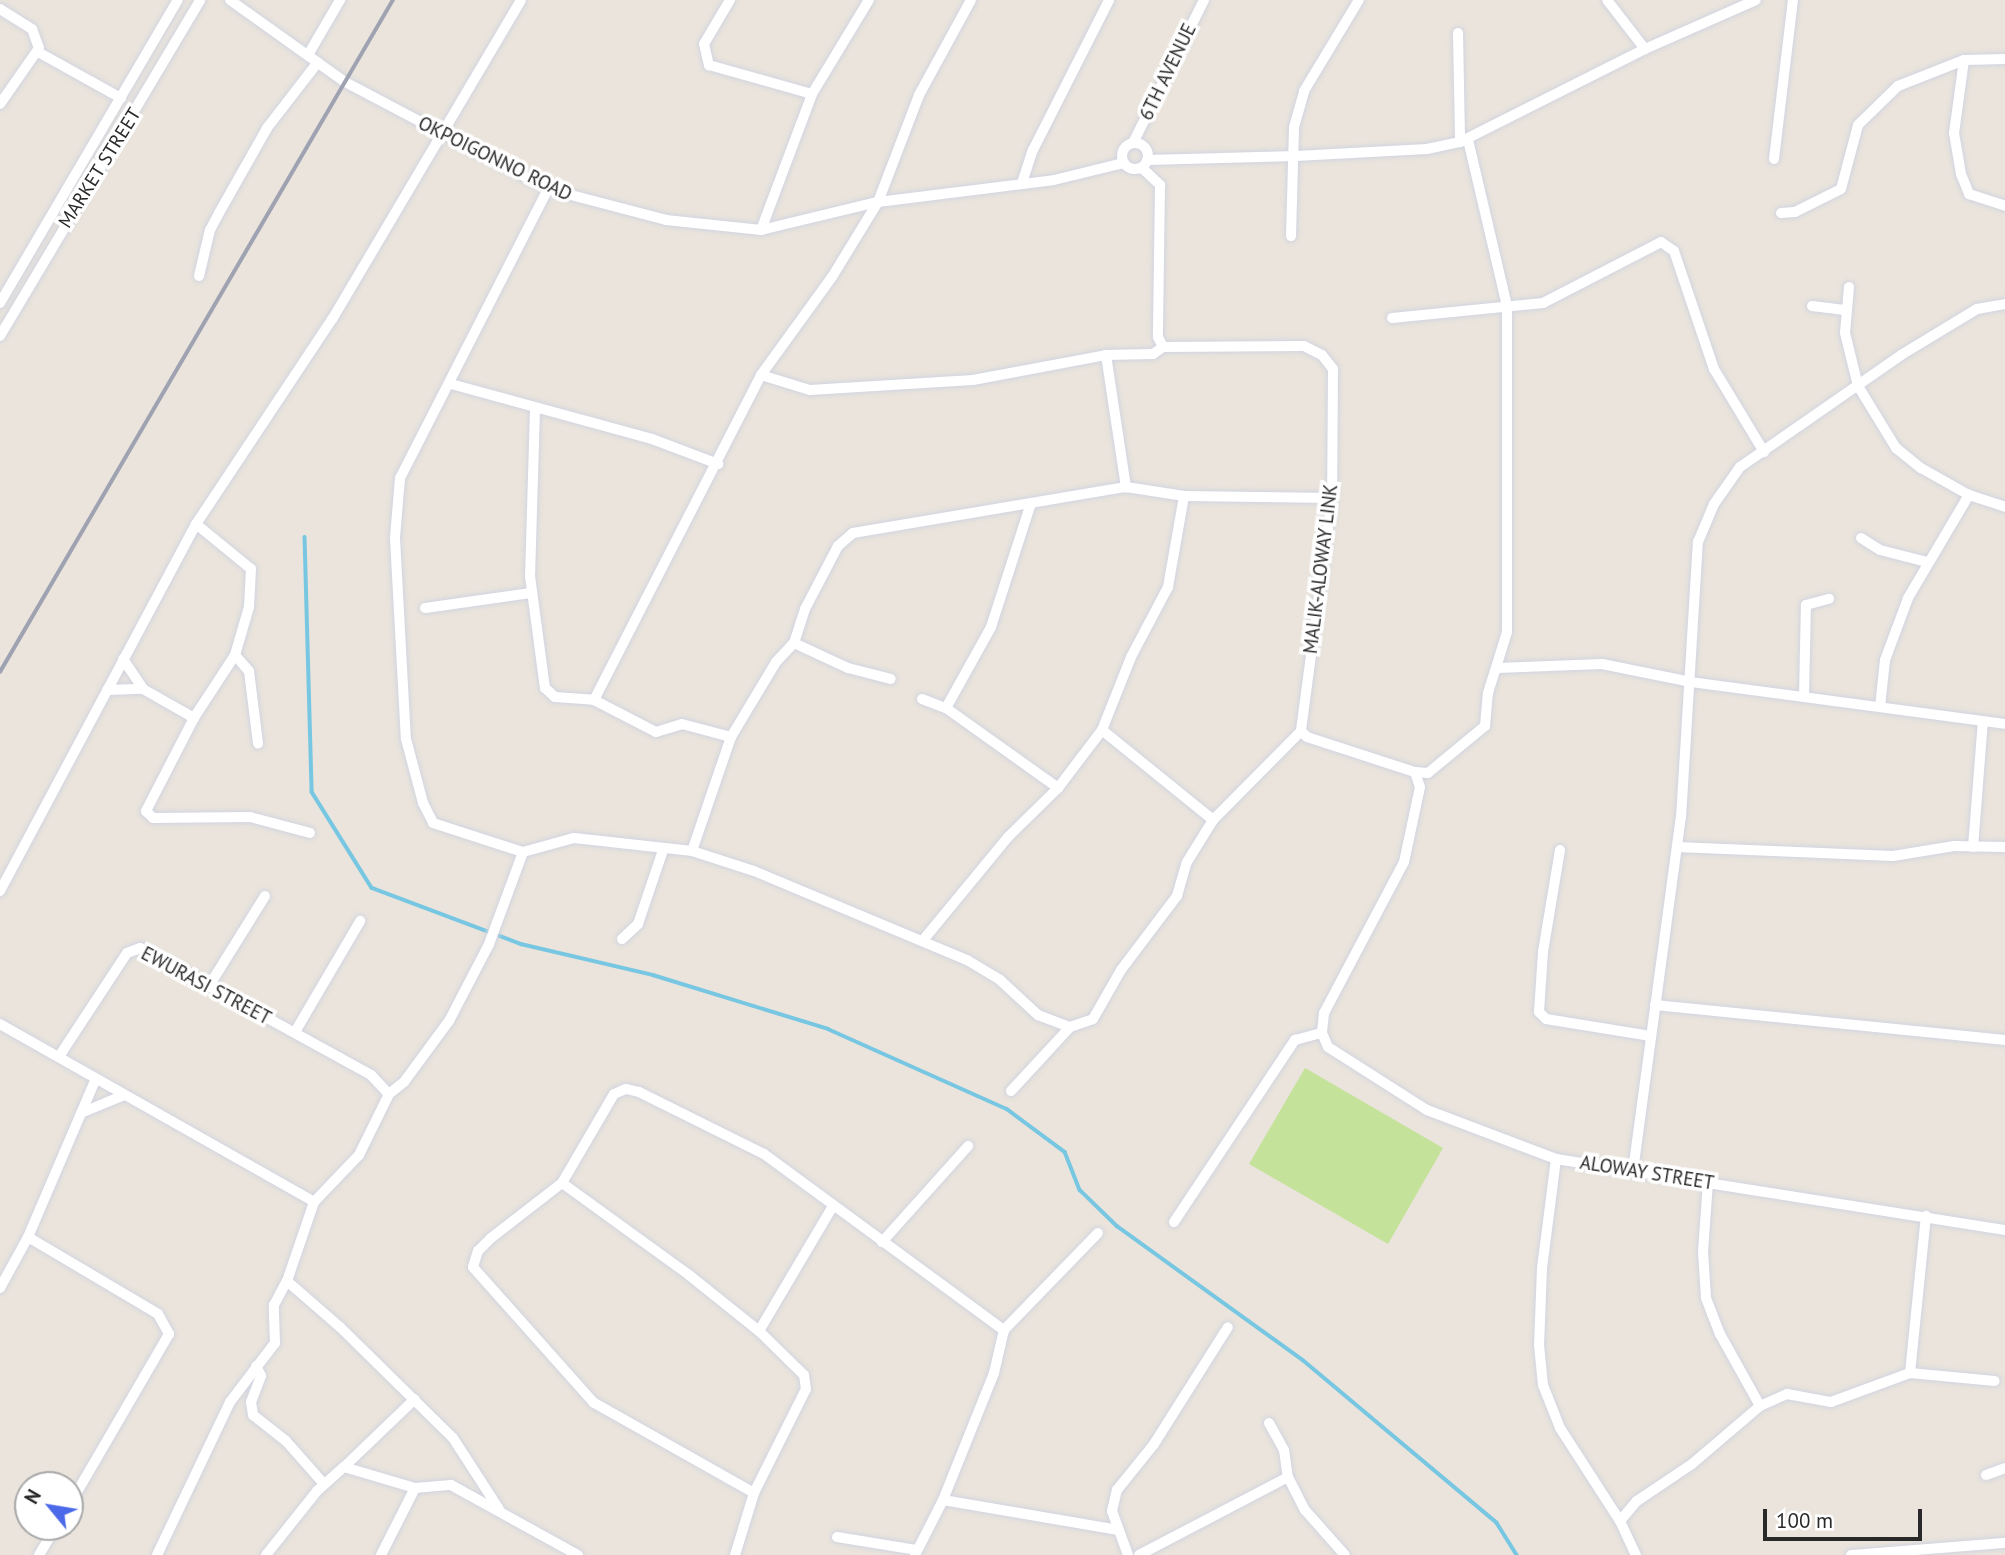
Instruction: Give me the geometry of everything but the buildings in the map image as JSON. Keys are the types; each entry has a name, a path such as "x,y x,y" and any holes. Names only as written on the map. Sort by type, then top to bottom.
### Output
{"street":[{"name":"MARKET STREET","path":"0,303 178,0"},
{"name":"MARKET STREET","path":"0,335 200,0"},
{"name":"OKPOIGONNO ROAD","path":"230,0 345,82 548,189 666,220 761,230 878,202 1022,183 1123,163"},
{"path":"308,55 340,0"},
{"path":"0,891 196,524 333,318 439,133 521,0"},
{"path":"730,0 704,44 709,65 812,93"},
{"path":"761,230 812,93 869,0"},
{"path":"594,700 718,464 761,375 878,202 919,94 971,0"},
{"path":"1022,183 1033,150 1109,0"},
{"name":"6TH AVENUE","path":"1123,163 1124,148 1133,143 1204,0"},
{"path":"1291,236 1296,156 1294,127 1304,91 1359,0"},
{"path":"1607,0 1645,49"},
{"path":"1123,163 1128,168 1144,164 1427,149 1464,141 1645,49 1756,0"},
{"path":"1773,159 1793,0"},
{"path":"0,9 32,29 38,37 37,52 0,104"},
{"path":"1011,1091 1070,1027 1093,1019 1121,970 1177,896 1187,862 1213,820 1301,731 1307,737 1415,772 1427,773 1485,726 1507,632 1507,306 1464,141 1458,33"},
{"path":"37,52 121,98"},
{"path":"1781,213 1795,212 1841,189 1858,125 1885,97 1932,70 1964,60 2005,59"},
{"path":"1964,60 1954,133 1961,174 1969,194 2005,206"},
{"path":"199,276 210,230 219,212 267,128 318,62"},
{"name":"6TH AVENUE","path":"1133,143 1145,148 1144,164"},
{"path":"1144,164 1160,185 1158,337 1163,347"},
{"path":"548,189 451,384 400,478 395,538 406,739 423,803 433,822 523,852 574,838 692,852 923,939 1000,980 1038,1015 1070,1027"},
{"path":"1392,318 1543,303 1653,243 1668,245 1714,369 1764,452"},
{"path":"1849,287 1845,333 1858,386 1903,457 1969,495 2005,507"},
{"path":"1633,1171 1677,847 1691,682 1690,611 1698,542 1714,504 1740,467 1977,309 2005,304"},
{"path":"1812,306 1847,310"},
{"name":"MALIK-ALOWAY LINK","path":"761,375 810,390 973,380 1106,355 1153,354 1163,347 1304,346 1322,355 1333,369 1332,498 1301,731"},
{"path":"1106,355 1126,487"},
{"path":"451,384 652,439 718,464"},
{"path":"535,409 531,593 545,688 555,697 594,700 656,732 682,724 731,737"},
{"path":"692,852 731,737 776,663 794,643 818,582 838,546 853,533 1030,506 1126,487 1184,496 1332,498"},
{"path":"1880,706 1885,660 1927,562 1969,495"},
{"path":"923,939 1008,837 1058,788 1102,730 1131,657 1168,587 1184,496"},
{"path":"946,708 991,627 1030,506"},
{"path":"196,524 242,556 251,569 249,607 235,655 194,718 146,803 148,814 153,818 250,817 310,833"},
{"path":"1861,538 1881,550 1927,562"},
{"path":"425,608 531,593"},
{"path":"1804,697 1806,605 1829,598"},
{"path":"794,643 848,668 891,679"},
{"path":"235,655 249,671 258,743"},
{"path":"123,659 143,689 194,718"},
{"path":"1497,668 1602,664 1691,682 2005,724"},
{"path":"107,690 143,689"},
{"path":"922,699 946,708 1058,788"},
{"path":"1973,847 1983,721"},
{"path":"1102,730 1213,820"},
{"path":"1174,1222 1295,1040 1322,1033 1324,1013 1404,862 1419,808 1415,772"},
{"path":"1677,847 1894,856 1973,847 2005,847"},
{"path":"622,939 638,924 663,850"},
{"path":"1560,850 1543,951 1539,1012 1546,1019 1651,1036"},
{"path":"157,1555 230,1402 275,1343 274,1305 287,1281 314,1202 359,1155 389,1094 404,1082 449,1021 489,944 523,852"},
{"path":"209,986 265,896"},
{"path":"295,1032 360,920"},
{"name":"EWURASI STREET","path":"60,1055 132,947 295,1032 371,1076 389,1094"},
{"path":"1656,1005 2005,1040"},
{"path":"0,1024 60,1055 95,1081 314,1202"},
{"name":"ALOWAY STREET","path":"1322,1033 1328,1048 1427,1110 1556,1159 2005,1230"},
{"path":"0,1289 28,1237 95,1081"},
{"path":"754,1493 594,1403 476,1273 473,1266 478,1251 562,1183 614,1094 625,1089 764,1154 1004,1330"},
{"path":"81,1113 122,1096"},
{"path":"882,1242 968,1146"},
{"path":"1556,1159 1542,1268 1539,1345 1543,1385 1560,1429 1620,1521 1636,1555"},
{"path":"1708,1182 1703,1251 1706,1298 1760,1406"},
{"path":"562,1183 759,1331 804,1376 806,1389 754,1493 735,1555"},
{"path":"759,1331 833,1206"},
{"path":"1910,1373 1926,1216"},
{"path":"837,1537 915,1553 943,1500 994,1373 1004,1330 1098,1233"},
{"path":"28,1237 158,1314 169,1334 84,1480"},
{"path":"287,1281 415,1399 453,1438 501,1512"},
{"path":"1128,1555 1112,1511 1116,1490 1154,1444 1228,1327"},
{"path":"256,1366 261,1376 251,1402 253,1415 295,1450 324,1484"},
{"path":"1620,1521 1637,1501 1692,1464 1760,1406 1787,1394 1831,1402 1910,1373 1995,1381"},
{"path":"265,1555 324,1484 415,1399"},
{"path":"1269,1423 1284,1450 1288,1477 1305,1510 1345,1555"},
{"path":"344,1467 415,1489 451,1485 578,1555"},
{"path":"1986,1475 2005,1468"},
{"path":"1139,1555 1154,1552 1288,1477"},
{"path":"381,1555 415,1489"},
{"path":"943,1500 1118,1530"},
{"path":"1852,1555 1950,1550 2005,1543"}],"green space":[{"path":"1305,1068 1443,1148 1388,1244 1249,1164"}],"waterway":[{"path":"305,537 312,792 372,888 521,944 653,975 828,1029 1007,1109 1065,1152 1080,1190 1117,1226 1303,1360 1497,1523 1517,1555"}],"railway":[{"path":"0,672 393,0"}]}
